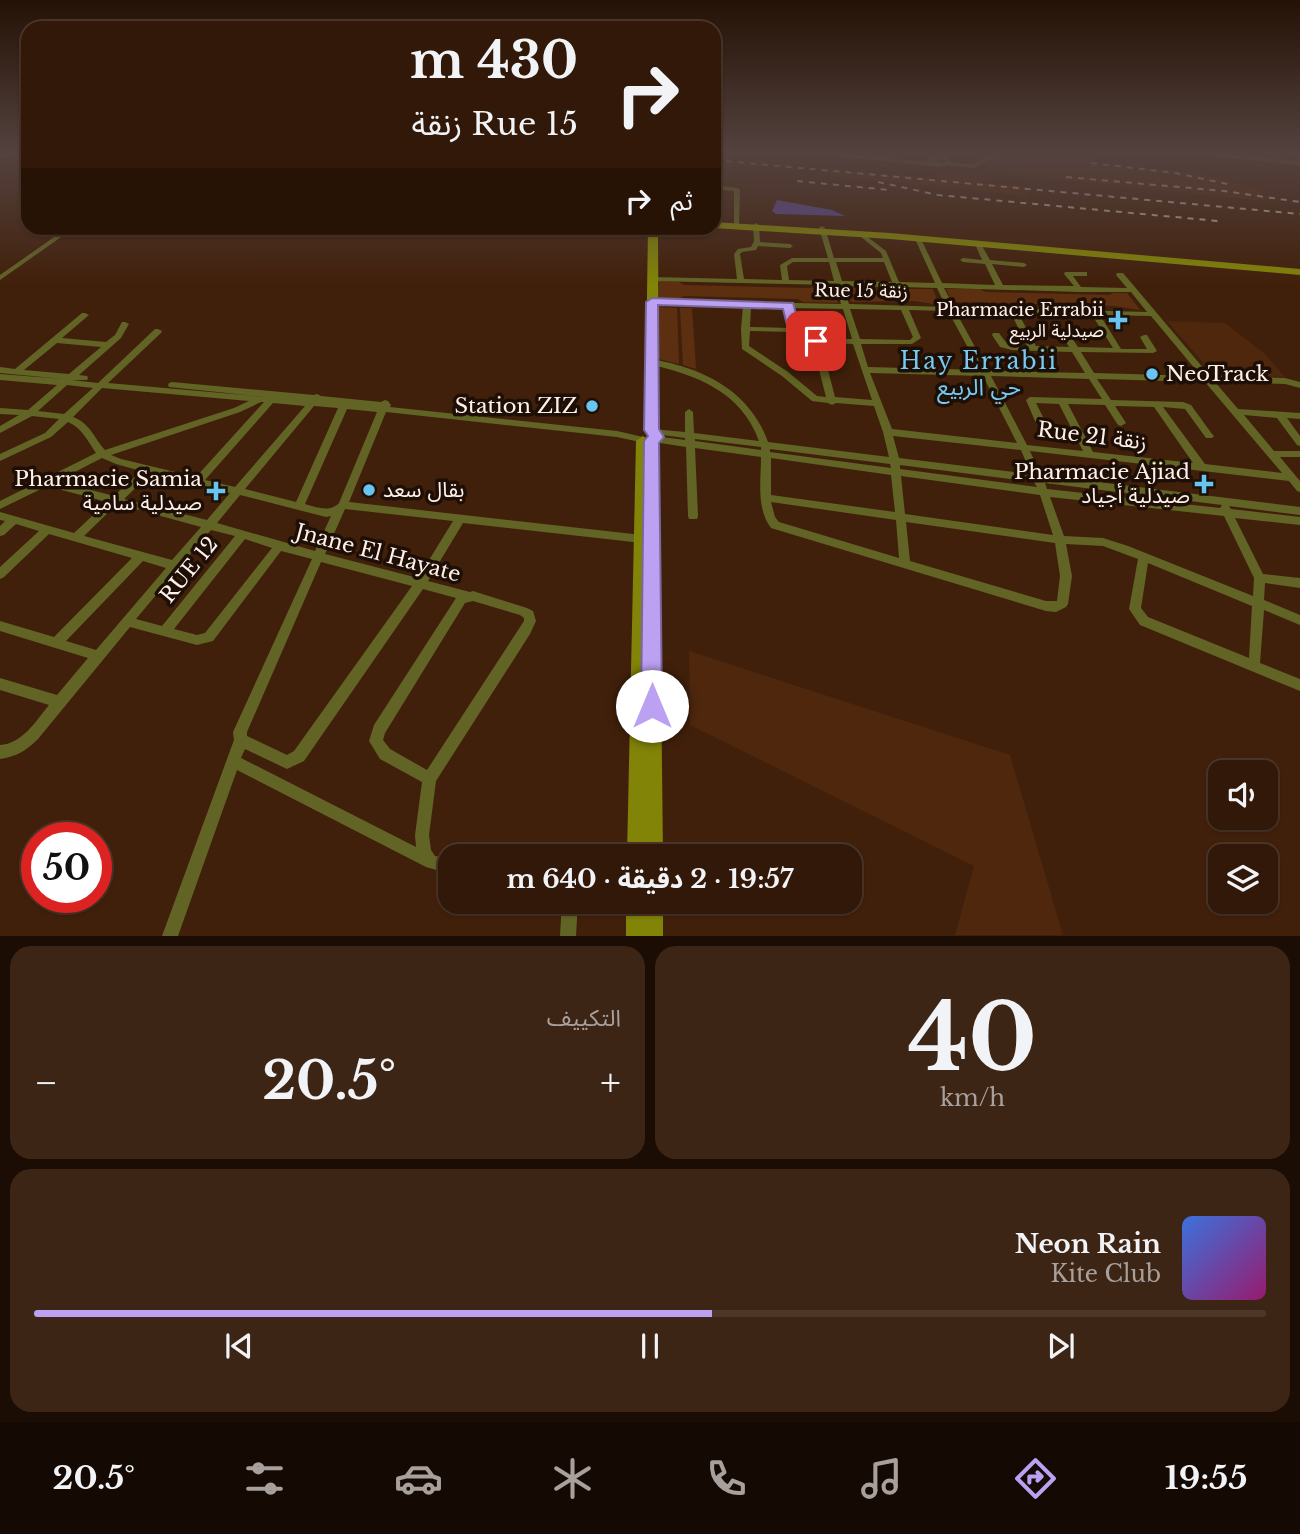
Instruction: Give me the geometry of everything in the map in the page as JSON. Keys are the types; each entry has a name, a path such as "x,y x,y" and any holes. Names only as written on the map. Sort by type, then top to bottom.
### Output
{"main road":[{"path":"721,223 756,226"},
{"path":"721,224 1300,272"},
{"path":"822,230 890,236"},
{"path":"647,235 652,844"},
{"path":"638,844 642,540 652,365 653,235"},
{"path":"636,914 637,936"},
{"path":"642,914 652,936"}],"street":[{"path":"737,197 737,224"},
{"path":"741,282 738,252 754,248 756,226"},
{"path":"822,230 865,370 888,432 896,468 905,562"},
{"path":"859,233 878,246 887,260 897,286"},
{"path":"0,278 61,235"},
{"path":"652,365 685,371 716,384 741,403 757,425 765,451 768,516 775,525 1056,607 1062,604 1068,577 1061,540 1043,492 918,239"},
{"path":"756,244 790,246"},
{"path":"978,244 1000,287"},
{"path":"786,283 782,269 786,262 801,258 887,260"},
{"path":"963,260 1024,265"},
{"path":"1080,290 1068,274 1084,274"},
{"path":"1120,275 1300,488"},
{"path":"652,279 1133,290"},
{"name":"Rue 15 زنقة","path":"652,302 1153,314"},
{"path":"747,304 746,349 785,373 808,395 822,401 878,402"},
{"path":"789,305 794,330"},
{"path":"745,329 794,330 816,341 915,341 915,334 904,308"},
{"path":"1013,310 1033,349"},
{"path":"1094,312 1116,351"},
{"path":"9,375 85,315"},
{"path":"0,430 30,414 118,336 125,324"},
{"path":"0,458 41,440 68,418 158,331"},
{"path":"996,335 1007,347 1153,351 1144,337"},
{"path":"1067,337 1121,423"},
{"path":"55,340 108,345"},
{"path":"816,341 832,402"},
{"path":"0,370 9,375 274,397 617,434 648,435 896,468 1043,492 1300,521"},
{"path":"865,370 1284,381 1300,385"},
{"path":"104,383 259,400"},
{"path":"0,505 100,455 274,397"},
{"path":"197,482 274,397"},
{"path":"1040,421 1030,400 1186,405 1209,436"},
{"path":"1061,400 1090,456"},
{"path":"314,401 343,408 386,408"},
{"path":"0,752 13,750 20,745 59,702 314,401"},
{"path":"1156,404 1202,468"},
{"path":"299,506 343,408"},
{"path":"170,936 241,740 240,732 386,408"},
{"path":"0,411 68,418 83,426 100,455 148,470 326,513 341,507 642,540"},
{"path":"689,412 693,516"},
{"path":"1237,412 1300,416"},
{"path":"1279,414 1300,443"},
{"name":"Rue 21 زنقة","path":"888,432 1293,478"},
{"path":"1273,454 1300,454"},
{"path":"896,468 1037,479 1300,511"},
{"path":"75,538 148,470"},
{"name":"Jnane El Hayate","path":"47,482 523,611 530,621 429,779"},
{"path":"767,498 1061,540 1103,542 1300,620"},
{"path":"1221,501 1260,578 1254,667"},
{"path":"0,516 176,566"},
{"path":"241,740 287,762 299,756 420,584 460,518"},
{"path":"0,532 14,520"},
{"path":"0,574 47,530"},
{"name":"RUE 12","path":"164,631 243,534"},
{"path":"129,622 197,640 209,637 279,546"},
{"path":"56,643 141,557"},
{"path":"1143,557 1135,609 1144,621 1300,685"},
{"path":"1260,578 1300,583"},
{"path":"431,862 424,853 422,835 429,779 384,754 376,741 379,730 456,606 467,596"},
{"path":"0,626 99,656"},
{"path":"0,684 59,702"},
{"path":"233,761 438,864"},
{"path":"568,936 569,914"}],"shaded area":[{"path":"1223,197 1263,197 1265,201"},
{"path":"777,200 832,210 845,216 776,214 772,211"},
{"path":"659,281 679,282 684,285 807,288 833,286 838,303 803,302 798,299 684,296 659,298"},
{"path":"847,287 933,289 939,305 915,301 851,302"},
{"path":"946,289 1110,295 1127,293 1140,310 1115,306 952,302"},
{"path":"659,307 677,308 679,364 659,359"},
{"path":"680,308 692,308 696,369 683,365"},
{"path":"1167,321 1225,323 1265,354 1285,377 1214,375"},
{"path":"689,651 1010,755 1063,935 955,935 974,866 690,725"}],"railway":[{"path":"956,197 1218,221"},
{"path":"1112,197 1300,214"},
{"path":"1263,197 1300,202"}],"place":[{"name":"Pharmacie Errabii صيدلية الربيع","path":"1118,320"},
{"name":"NeoTrack","path":"1152,374"},
{"name":"Station ZIZ","path":"592,406"},
{"name":"Pharmacie Ajiad صيدلية أجياد","path":"1204,484"},
{"name":"بقال سعد","path":"369,490"},
{"name":"Pharmacie Samia صيدلية سامية","path":"216,491"}],"district":[{"name":"Hay Errabii حي الربيع","path":"979,374"}],"route":[{"path":"652,706 651,441 656,437 652,430 652,302 789,305 794,330 816,341"}]}
